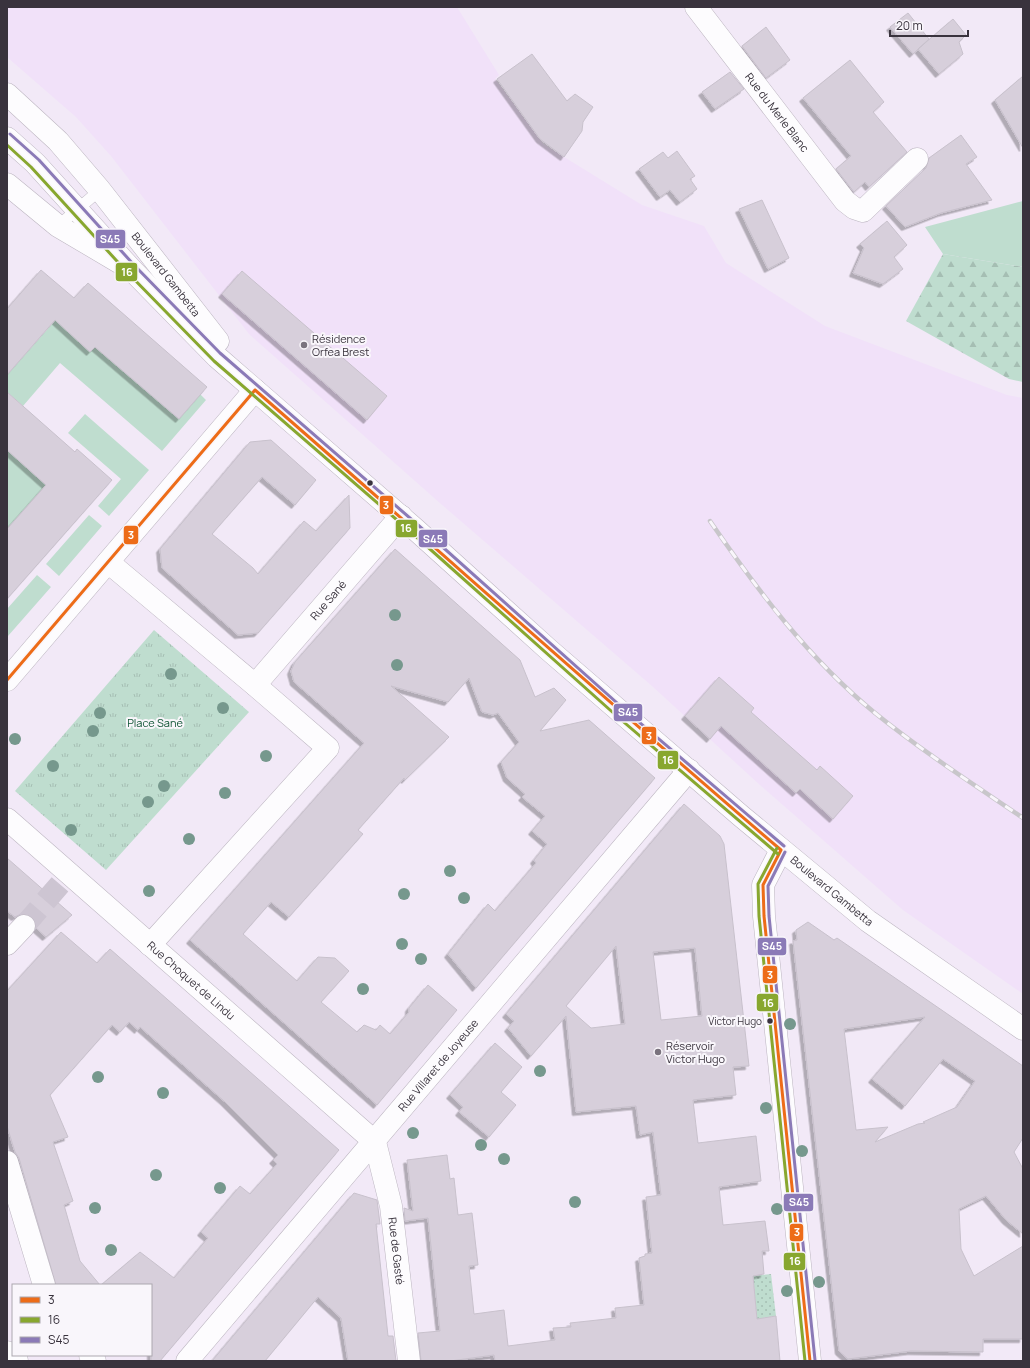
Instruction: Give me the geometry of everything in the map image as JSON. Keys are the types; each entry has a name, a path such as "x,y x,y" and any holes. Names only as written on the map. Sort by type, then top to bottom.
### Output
{"street":[{"name":"Rue du Merle Blanc","path":"696,7 845,201 863,211 917,159"},
{"name":"Boulevard Gambetta","path":"7,94 58,141 100,190 255,390"},
{"name":"Boulevard Gambetta","path":"7,138 35,163 130,268 217,356 401,516 549,650 781,850 868,921 1023,1029"},
{"path":"7,184 58,226 130,268"},
{"path":"7,680 255,390"},
{"name":"Rue Sané","path":"255,685 401,516"},
{"path":"108,562 328,748 150,945"},
{"name":"Rue Villaret de Joyeuse","path":"188,1361 689,770"},
{"name":"Rue Choquet de Lindu","path":"7,819 375,1142"},
{"path":"781,850 763,885 764,916 810,1361"},
{"path":"7,944 24,926"},
{"name":"Rue de Gasté","path":"375,1142 391,1206 409,1361"},
{"path":"7,1162 44,1284"},
{"path":"7,1352 17,1361"}],"lane":[{"path":"58,226 100,190"}],"shaded area":[{"path":"7,7 457,7 499,75 495,79 543,144 642,205 704,226 726,263 825,326 1007,395 1023,398 1023,994 903,910 761,786 652,686 441,504 249,334 111,156 76,117 7,57"}],"green space":[{"path":"1023,201 1023,267 943,254 925,227"},
{"path":"943,254 1023,267 1023,382 1009,379 906,321"},
{"path":"60,315 87,339 82,345 90,352 95,347 179,419 200,394 206,400 162,451 60,363 23,406 7,392 7,375"},
{"path":"85,414 149,470 109,516 98,506 121,479 68,433"},
{"path":"7,450 46,485 7,529"},
{"path":"89,515 102,526 59,576 46,564"},
{"path":"37,575 51,587 8,636 7,609"},
{"name":"Place Sané","path":"154,630 249,712 106,870 15,791"},
{"path":"771,1274 776,1316 757,1319 753,1276"}],"building":[{"path":"908,13 929,39 913,54 890,27"},
{"path":"953,19 966,35 959,42 963,54 939,74 918,49"},
{"path":"766,27 790,60 766,78 742,46"},
{"path":"532,54 567,101 575,94 593,107 583,122 582,131 564,157 540,139 497,79"},
{"path":"850,60 884,102 873,112 907,152 869,187 865,182 854,192 836,169 851,156 803,98"},
{"path":"730,72 744,89 715,109 702,92"},
{"path":"1023,76 1023,148 995,100"},
{"path":"961,135 977,157 966,164 992,200 941,213 905,227 886,206 926,168 929,158"},
{"path":"677,151 695,176 690,179 697,189 680,202 670,190 660,197 639,169 663,152 668,158"},
{"path":"762,200 789,258 768,269 739,209"},
{"path":"887,221 907,245 894,257 903,269 883,284 853,273 864,248 860,244"},
{"path":"41,270 74,298 88,283 207,387 179,419 95,347 90,352 55,320 7,375 7,309"},
{"name":"Résidence Orfea Brest","path":"242,271 387,396 367,420 222,294"},
{"path":"7,392 75,452 77,449 112,480 7,599 7,529 46,485 7,450"},
{"path":"271,440 316,480 295,505 262,477 212,534 253,568 258,574 304,521 316,531 349,495 350,528 258,633 238,635 162,568 160,549 250,442"},
{"path":"395,549 520,660 535,697 554,688 566,700 540,731 589,720 655,778 476,988 448,954 488,904 495,911 536,863 534,860 547,844 532,831 545,816 522,797 525,794 507,778 501,762 519,742 498,713 493,715 482,712 469,678 448,702 391,686 449,737 405,780 404,778 358,830 363,834 289,917 271,902 243,934 297,981 318,957 335,958 349,971 321,1002 357,1032 364,1025 376,1030 380,1025 390,1034 409,1012 409,1008 428,985 457,1010 377,1105 190,940 364,743 294,682 291,671 295,662"},
{"path":"719,677 754,708 751,712 817,770 820,766 853,796 833,819 800,789 796,793 721,726 710,739 685,716"},
{"path":"684,804 720,836 724,844 749,1066 733,1067 736,1095 693,1100 698,1143 756,1136 761,1181 719,1187 723,1225 765,1221 769,1251 762,1251 764,1274 753,1276 757,1319 776,1316 780,1361 495,1361 494,1355 450,1361 421,1361 418,1333 440,1331 428,1218 405,1221 404,1208 413,1211 407,1160 447,1155 450,1179 454,1178 458,1215 472,1213 478,1265 469,1266 474,1314 504,1310 508,1346 555,1340 553,1328 571,1327 570,1323 616,1318 615,1308 644,1305 639,1258 645,1256 645,1254 652,1253 646,1197 661,1195 653,1132 640,1135 636,1106 576,1112 566,1016 531,1056 508,1028 514,1021 506,1014","holes":["616,946 625,1024 591,1028 566,1006","695,948 702,1016 661,1020 653,952"]},
{"path":"7,858 72,915 46,937 36,928 36,922 32,917 26,914 21,914 15,917 7,911"},
{"path":"808,922 834,940 837,938 1023,1066 1023,1138 1014,1152 1023,1169 1023,1234 1006,1220 986,1196 959,1209 961,1249 974,1276 1023,1246 1023,1339 983,1339 983,1352 911,1351 848,1359 839,1351 793,941 797,940 796,930","holes":["925,1017 872,1079 905,1106 943,1059 975,1081 957,1107 923,1122 925,1123 918,1124 875,1142 888,1127 856,1130 844,1029"]},
{"path":"61,932 97,963 110,949 339,1150 160,1361 151,1361 152,1284 102,1284 140,1252 174,1278 208,1238 201,1232 240,1186 250,1194 277,1164 273,1160 278,1155 224,1101 140,1027 138,1030 129,1022 120,1032 112,1025 50,1095 68,1137 53,1142 73,1201 64,1205 80,1261 99,1284 56,1284 19,1158 15,1152 7,1126 7,991"},
{"path":"495,1043 522,1067 501,1092 516,1105 489,1137 459,1112 463,1107 450,1095"},
{"path":"354,1193 377,1200 380,1224 376,1224 388,1336 393,1336 396,1361 348,1361 341,1318 318,1297 265,1361 212,1361"}],"tunnel":[{"path":"24,926 69,874"}],"railway":[{"path":"710,521 747,573 786,623 806,647 851,692 911,741 1023,818"}],"transit line":[{"name":"S45","path":"10,134 39,160 134,265 220,353 418,525 625,710 784,846"},
{"name":"16","path":"7,145 31,167 126,271 214,361 412,533 619,718 778,854"},
{"name":"3","path":"255,390 781,850"},
{"name":"3","path":"7,680 255,390"},
{"name":"16","path":"777,848 758,884 759,916 805,1361"},
{"name":"3","path":"781,850 763,885 764,916 810,1361"},
{"name":"S45","path":"785,852 768,886 769,916 815,1360"}],"place":[{"name":"Résidence Orfea Brest","path":"304,345"},
{"name":"Victor Hugo","path":"770,1021"},
{"name":"Réservoir Victor Hugo","path":"658,1052"}]}
